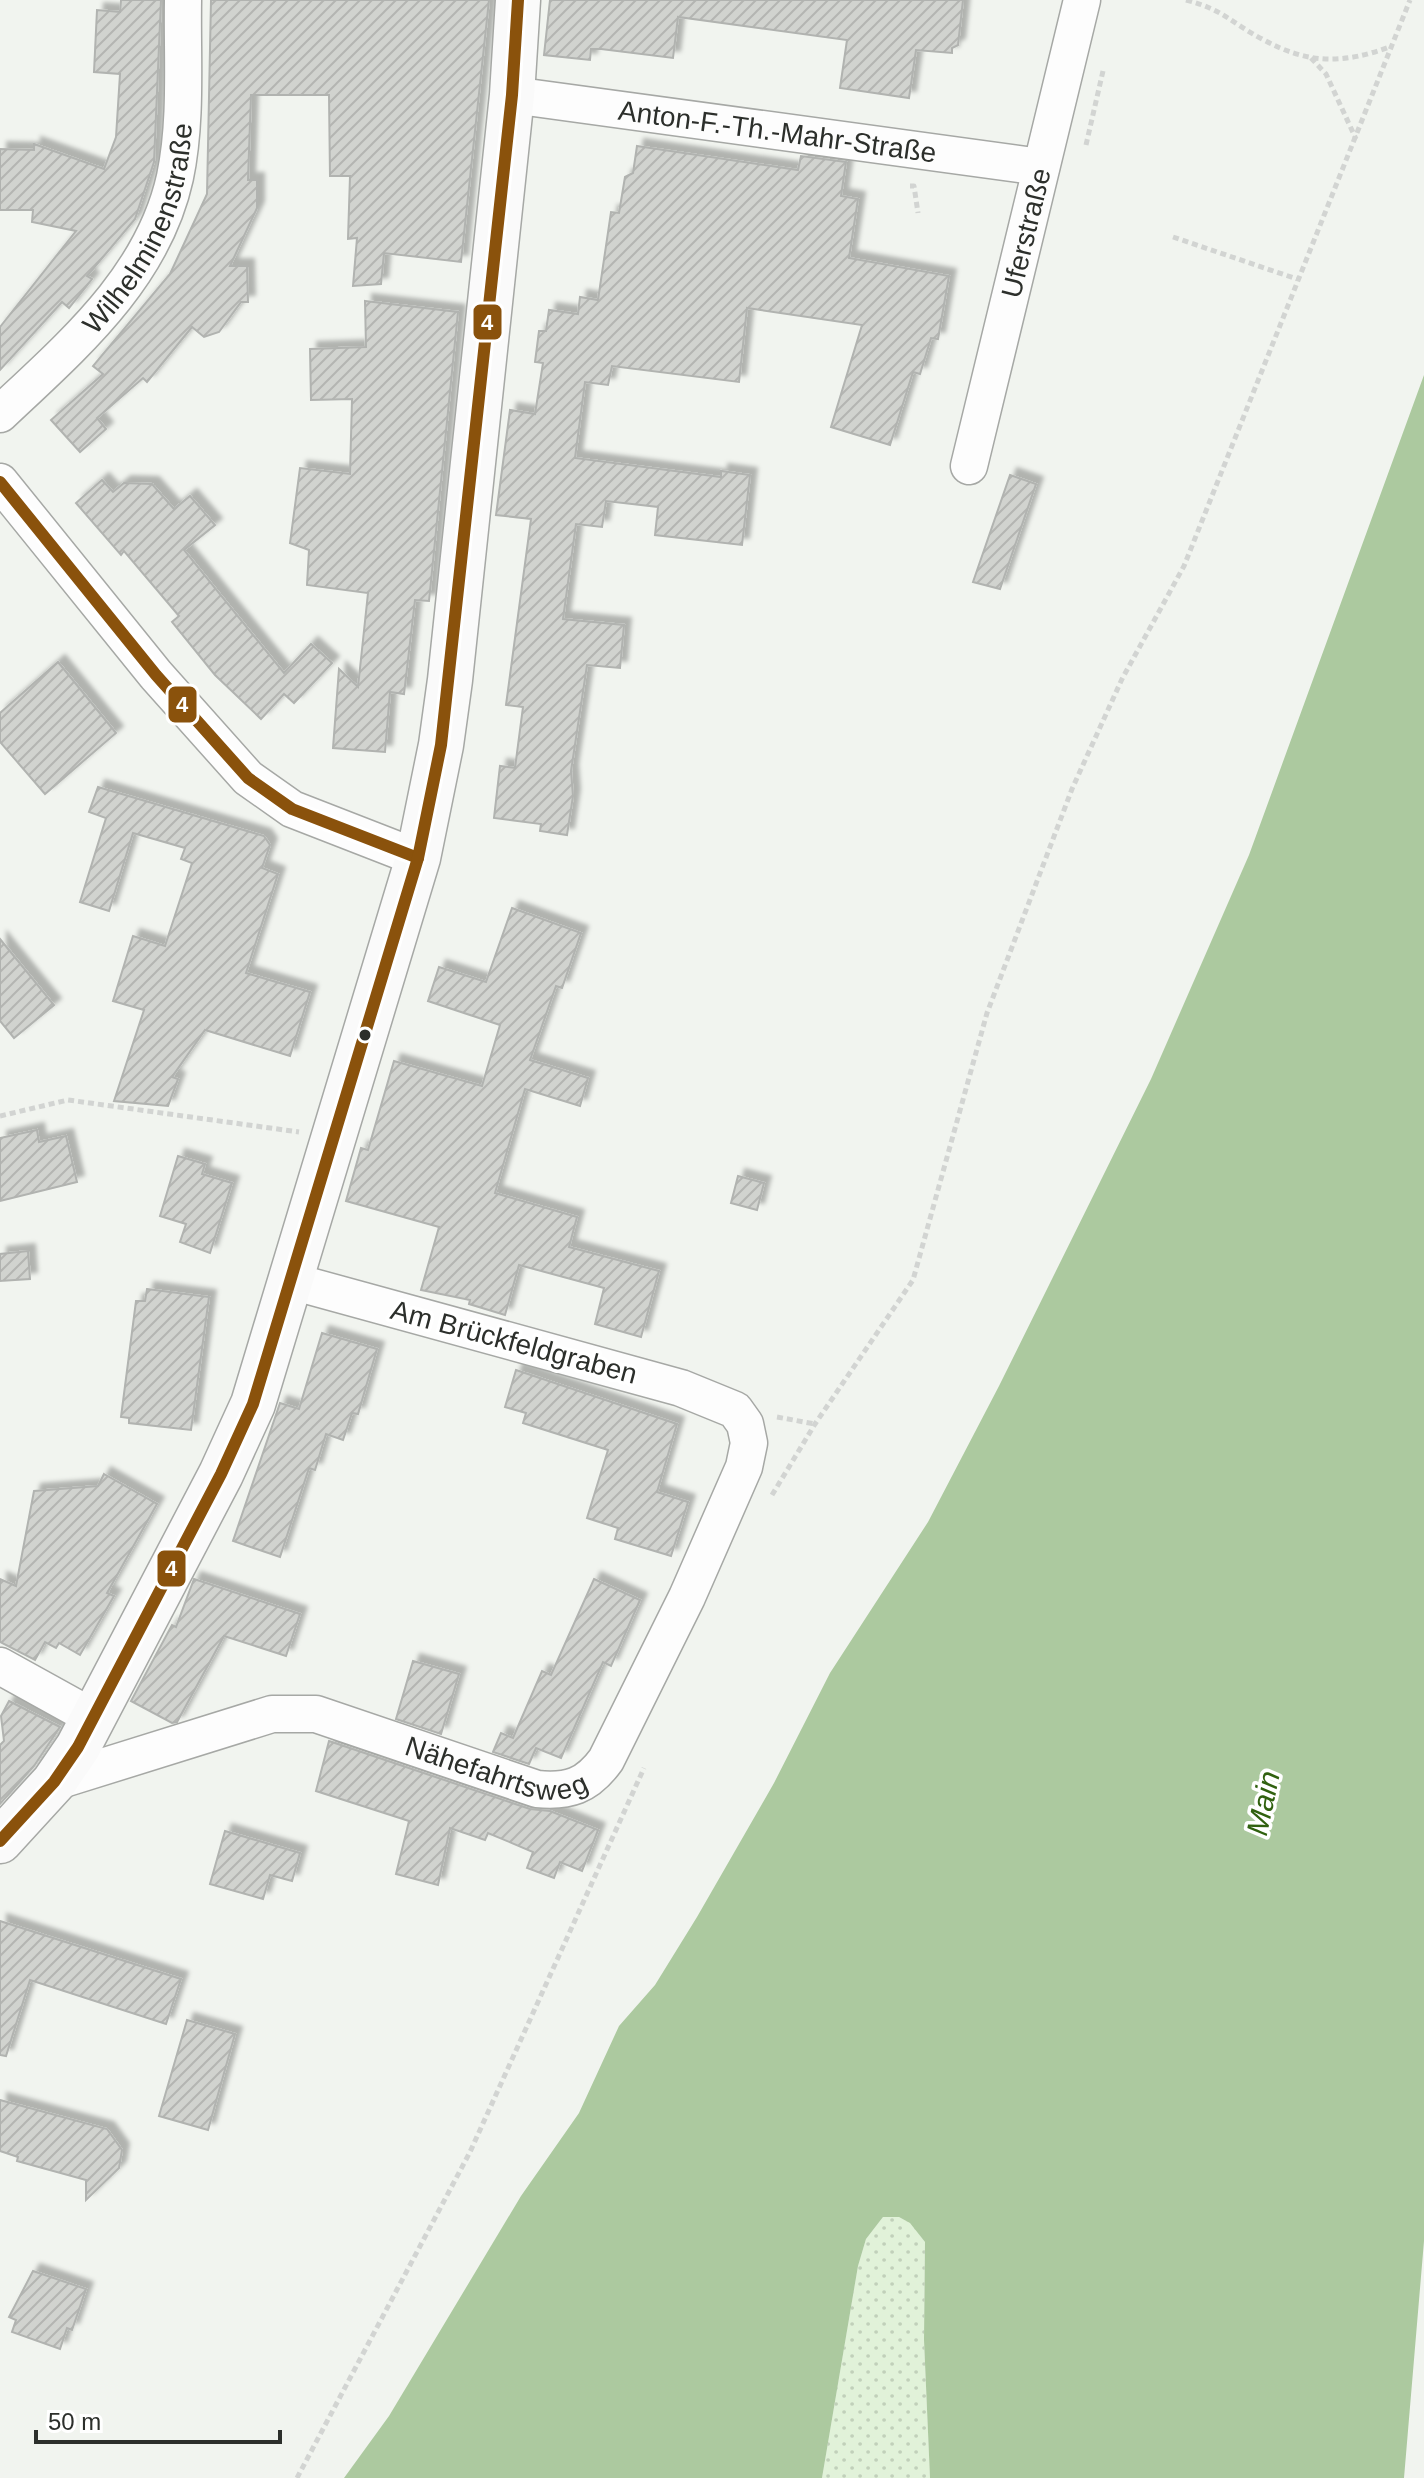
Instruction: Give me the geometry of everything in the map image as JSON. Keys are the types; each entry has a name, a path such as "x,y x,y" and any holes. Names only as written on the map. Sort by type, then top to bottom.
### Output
{"main road":[{"path":"0,1841 54,1782 94,1718 241,1434 291,1281 418,858 441,745 450,680 512,95 518,0"}],"street":[{"name":"Wilhelminenstraße","path":"0,414 70,347 121,290 148,249 161,221 175,175 179,149 183,0"},
{"name":"Uferstraße","path":"969,466 1082,0"},
{"name":"Anton-F.-Th.-Mahr-Straße","path":"512,95 1041,167"},
{"path":"0,482 156,675 248,778 292,809 418,858"},
{"name":"Am Brückfeldgraben","path":"291,1281 681,1388 735,1410"},
{"name":"Nähefahrtsweg","path":"54,1782 272,1714 295,1711 316,1714 537,1789 564,1790 587,1782 606,1760 687,1597 744,1467 749,1443 745,1424 735,1410"},
{"path":"0,1666 94,1718"}],"path":[{"path":"1186,0 1217,8 1263,40 1310,57 1336,62 1360,58 1392,46"},
{"path":"768,1503 815,1424 913,1280 987,1013 1072,789 1122,679 1184,566 1410,0"},
{"path":"1310,57 1326,74 1356,140"},
{"path":"914,186 918,213"},
{"path":"1173,237 1297,279"},
{"path":"0,1116 68,1100 334,1138"},
{"path":"297,2478 470,2152 645,1765"}],"shaded area":[{"path":"883,2217 899,2217 911,2223 925,2242 924,2340 930,2478 822,2478 858,2266 866,2239"}],"water":[{"name":"Main","path":"1424,375 1424,2241 1404,2478 930,2478 924,2340 925,2242 910,2223 899,2217 883,2217 866,2239 858,2266 822,2478 344,2478 389,2416 521,2196 579,2113 619,2026 655,1985 697,1917 774,1783 830,1673 928,1522 999,1386 1151,1079 1249,855"}],"building":[{"path":"121,0 161,0 154,162 135,219 87,276 92,279 69,308 62,302 0,370 0,327 76,231 32,222 33,210 0,210 0,149 34,150 34,144 104,169 116,137 120,74 94,72 97,10 120,12"},
{"path":"211,0 489,0 461,262 384,253 381,284 353,286 357,238 348,239 350,176 330,176 329,95 251,95 248,180 257,180 257,208 230,266 247,266 248,302 241,302 219,332 204,337 192,327 147,382 143,378 97,418 106,429 80,452 51,420 103,374 93,366 170,274 207,194"},
{"path":"550,0 963,0 958,45 952,48 952,53 916,50 909,98 840,88 847,40 678,17 673,58 601,49 591,49 590,60 544,55"},
{"path":"637,146 798,170 801,156 846,162 841,196 858,199 849,258 949,276 938,339 931,338 920,374 913,372 890,445 831,427 862,325 747,308 739,382 612,366 608,385 585,382 575,458 721,477 721,471 750,475 742,545 655,535 658,507 606,501 602,527 576,524 563,619 624,625 620,668 587,665 571,771 573,796 567,835 540,831 541,824 494,818 500,766 515,768 523,707 506,705 531,519 496,515 510,410 535,414 543,363 535,362 539,331 546,331 549,310 578,314 580,297 598,300 611,212 619,213 625,177 633,173"},
{"path":"365,301 458,312 429,601 415,600 404,694 390,692 385,752 333,748 339,669 358,687 368,593 307,585 309,550 290,543 300,468 350,474 352,399 311,400 310,349 366,347"},
{"path":"1010,475 1036,484 1000,589 973,582"},
{"path":"102,480 113,492 124,483 152,484 174,509 190,496 215,525 184,550 284,673 311,644 332,663 294,703 284,694 261,719 215,675 172,622 179,616 124,551 121,555 76,503"},
{"path":"58,662 116,733 45,794 0,742 0,713"},
{"path":"98,787 264,836 270,845 262,868 278,874 246,973 310,992 290,1056 205,1030 172,1077 178,1079 168,1106 114,1101 144,1010 113,1001 133,936 165,946 192,863 181,859 185,848 133,833 109,911 80,902 106,818 89,812"},
{"path":"512,908 581,933 562,988 556,986 530,1060 588,1078 580,1106 525,1089 495,1193 577,1217 569,1247 659,1271 641,1337 595,1324 604,1288 519,1265 505,1315 469,1304 470,1300 421,1290 439,1227 346,1201 361,1148 368,1150 394,1061 482,1086 500,1025 428,1001 439,967 486,982"},
{"path":"0,939 54,1005 14,1038 0,1021"},
{"path":"37,1130 39,1142 66,1136 77,1182 0,1201 0,1138"},
{"path":"178,1156 205,1164 202,1174 232,1183 210,1253 180,1242 186,1224 160,1216"},
{"path":"738,1176 764,1183 757,1210 731,1203"},
{"path":"28,1251 30,1279 0,1281 0,1254"},
{"path":"147,1289 209,1297 191,1430 129,1423 129,1418 121,1417 136,1301 145,1301"},
{"path":"322,1333 377,1349 358,1414 352,1413 343,1440 326,1434 315,1470 309,1468 280,1557 233,1541 280,1403 299,1409"},
{"path":"516,1370 677,1424 657,1492 688,1502 671,1556 615,1539 618,1528 587,1518 608,1450 523,1423 526,1413 505,1407"},
{"path":"104,1474 157,1504 107,1593 114,1596 80,1655 59,1643 56,1648 45,1642 35,1660 0,1642 0,1579 16,1586 34,1491 98,1486"},
{"path":"194,1579 300,1614 286,1656 224,1636 177,1722 172,1723 131,1701 172,1625 176,1627"},
{"path":"594,1579 640,1600 611,1666 603,1662 561,1758 536,1748 529,1764 493,1752 501,1733 513,1738 542,1671 551,1675"},
{"path":"413,1661 459,1674 441,1734 396,1719"},
{"path":"9,1701 60,1727 34,1766 0,1804 0,1745 4,1741 1,1716"},
{"path":"329,1741 530,1809 550,1811 598,1830 582,1871 560,1862 554,1878 527,1868 533,1852 488,1833 485,1840 450,1828 438,1885 396,1874 409,1821 316,1791"},
{"path":"225,1831 300,1853 292,1881 270,1875 263,1899 210,1884"},
{"path":"0,1921 181,1979 166,2024 30,1980 6,2056 0,2055"},
{"path":"187,2020 235,2034 208,2130 159,2116"},
{"path":"0,2100 107,2129 122,2150 119,2168 86,2200 86,2180 17,2161 18,2157 0,2151"},
{"path":"33,2271 86,2289 72,2330 67,2328 60,2349 12,2332 16,2320 9,2317"}],"transit line":[{"name":"4","path":"0,1841 54,1782 78,1747 221,1474 253,1404 418,858 441,745 512,95 518,0"},
{"name":"4","path":"0,482 156,675 248,778 292,809 418,858"}]}
